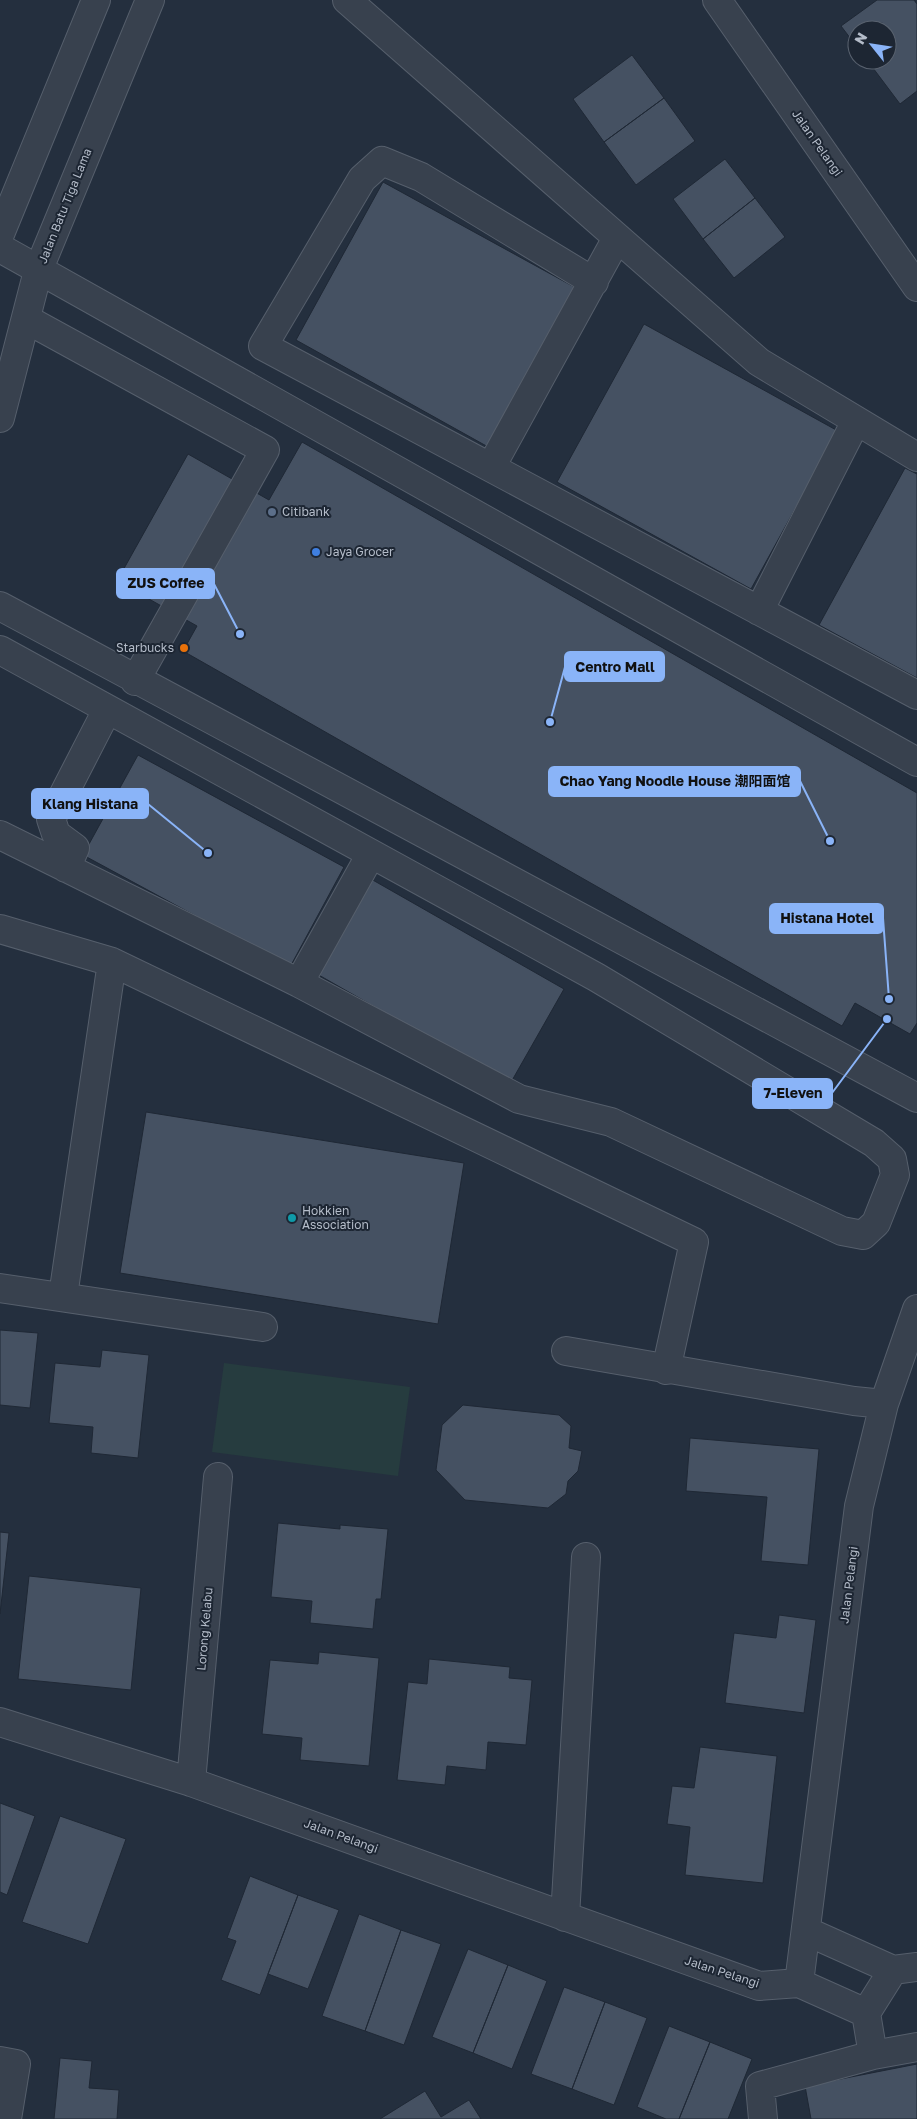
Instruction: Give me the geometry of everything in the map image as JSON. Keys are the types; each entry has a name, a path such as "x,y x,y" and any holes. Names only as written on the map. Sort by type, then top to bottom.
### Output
{"street":[{"path":"0,234 96,0"},
{"name":"Jalan Batu Tiga Lama","path":"0,418 38,271 150,0"},
{"path":"347,0 758,362 917,457"},
{"name":"Jalan Pelangi","path":"717,0 917,287"},
{"path":"594,282 421,177 382,161 362,179 263,346 917,695"},
{"path":"491,467 617,238"},
{"path":"0,248 917,762"},
{"path":"26,319 265,450 135,681"},
{"path":"759,611 856,420"},
{"path":"0,606 135,681 916,1097"},
{"path":"0,650 596,977 874,1143 892,1159 894,1175 876,1223 863,1235 842,1231 611,1122 519,1099 299,983 0,835"},
{"path":"66,868 74,848 56,834 51,819 107,710"},
{"path":"299,983 371,854"},
{"path":"0,929 112,962 694,1242 666,1370"},
{"path":"63,1296 112,962"},
{"path":"0,1288 263,1327"},
{"name":"Jalan Pelangi","path":"0,1722 191,1782 759,1986 799,1983 859,1506 884,1404 917,1309"},
{"path":"566,1352 854,1401 884,1404"},
{"name":"Lorong Kelabu","path":"191,1782 218,1476"},
{"path":"565,1917 586,1557"},
{"path":"806,1931 905,1969 866,2013"},
{"path":"799,1983 866,2013"},
{"path":"866,2013 873,2056"},
{"path":"763,2119 760,2086 873,2056 917,2047"},
{"path":"0,2060 16,2064 7,2119"}],"green space":[{"path":"224,1363 410,1387 398,1476 212,1452"}],"building":[{"path":"877,0 914,0 917,4 917,91 900,104 874,70 897,70 897,20 849,20"},
{"path":"847,22 847,34 841,26"},
{"path":"632,55 664,98 604,142 573,99"},
{"path":"664,98 695,141 636,185 604,142"},
{"path":"725,159 755,198 703,239 673,199"},
{"path":"383,182 578,289 490,448 296,340"},
{"path":"755,198 785,237 734,278 703,239"},
{"path":"644,324 838,431 751,589 557,482"},
{"path":"302,442 917,793 917,1023 910,1034 855,1003 842,1026 183,651 197,626 117,581 188,454 269,500"},
{"path":"905,468 917,474 917,678 819,625"},
{"path":"138,755 344,867 290,967 83,855"},
{"path":"371,879 564,989 510,1084 317,974"},
{"name":"Hokkien Association","path":"146,1112 464,1163 438,1324 120,1273"},
{"path":"0,1330 38,1333 30,1408 0,1405"},
{"path":"102,1350 149,1355 138,1458 91,1453 93,1427 49,1423 55,1363 100,1367"},
{"path":"463,1405 559,1415 571,1426 569,1448 582,1451 578,1471 568,1481 566,1494 548,1508 465,1500 436,1470 442,1425"},
{"path":"690,1438 819,1449 808,1565 761,1561 767,1497 686,1491"},
{"path":"278,1523 340,1529 340,1525 388,1529 381,1599 376,1599 373,1629 310,1623 312,1601 271,1597"},
{"path":"0,1532 9,1533 0,1614"},
{"path":"29,1576 141,1588 131,1690 18,1679"},
{"path":"779,1615 816,1620 804,1713 725,1703 734,1633 776,1638"},
{"path":"319,1652 379,1658 369,1766 300,1760 302,1738 262,1734 270,1660 318,1664"},
{"path":"429,1659 510,1667 509,1678 532,1680 526,1745 488,1742 486,1770 447,1766 445,1785 397,1780 408,1682 427,1684"},
{"path":"700,1747 777,1756 763,1883 685,1875 690,1827 667,1824 672,1786 694,1788"},
{"path":"0,1803 35,1816 7,1895 0,1892"},
{"path":"60,1816 126,1839 88,1944 22,1922"},
{"path":"250,1876 298,1895 260,1995 221,1980 236,1941 227,1938"},
{"path":"298,1895 339,1910 308,1989 268,1974"},
{"path":"359,1914 401,1930 365,2031 322,2016"},
{"path":"401,1930 441,1944 404,2045 365,2031"},
{"path":"468,1949 508,1965 473,2053 432,2037"},
{"path":"508,1965 547,1981 512,2069 473,2053"},
{"path":"564,1987 605,2002 572,2089 531,2074"},
{"path":"605,2002 647,2018 614,2105 572,2089"},
{"path":"669,2026 710,2042 679,2119 666,2119 637,2107"},
{"path":"710,2042 752,2059 728,2119 679,2119"},
{"path":"60,2058 92,2061 89,2088 119,2090 117,2119 54,2119"},
{"path":"917,2064 917,2119 811,2119 805,2086"},
{"path":"425,2091 441,2117 469,2100 481,2119 380,2119"}],"place":[{"name":"Citibank","path":"272,512"},
{"name":"Jaya Grocer","path":"316,552"},
{"name":"ZUS Coffee","path":"240,634"},
{"name":"Starbucks","path":"184,648"},
{"name":"Centro Mall","path":"550,722"},
{"name":"Chao Yang Noodle House 潮阳面馆","path":"830,841"},
{"name":"Klang Histana","path":"208,853"},
{"name":"Histana Hotel","path":"889,999"},
{"name":"7-Eleven","path":"887,1019"},
{"name":"Hokkien Association","path":"292,1218"}]}
